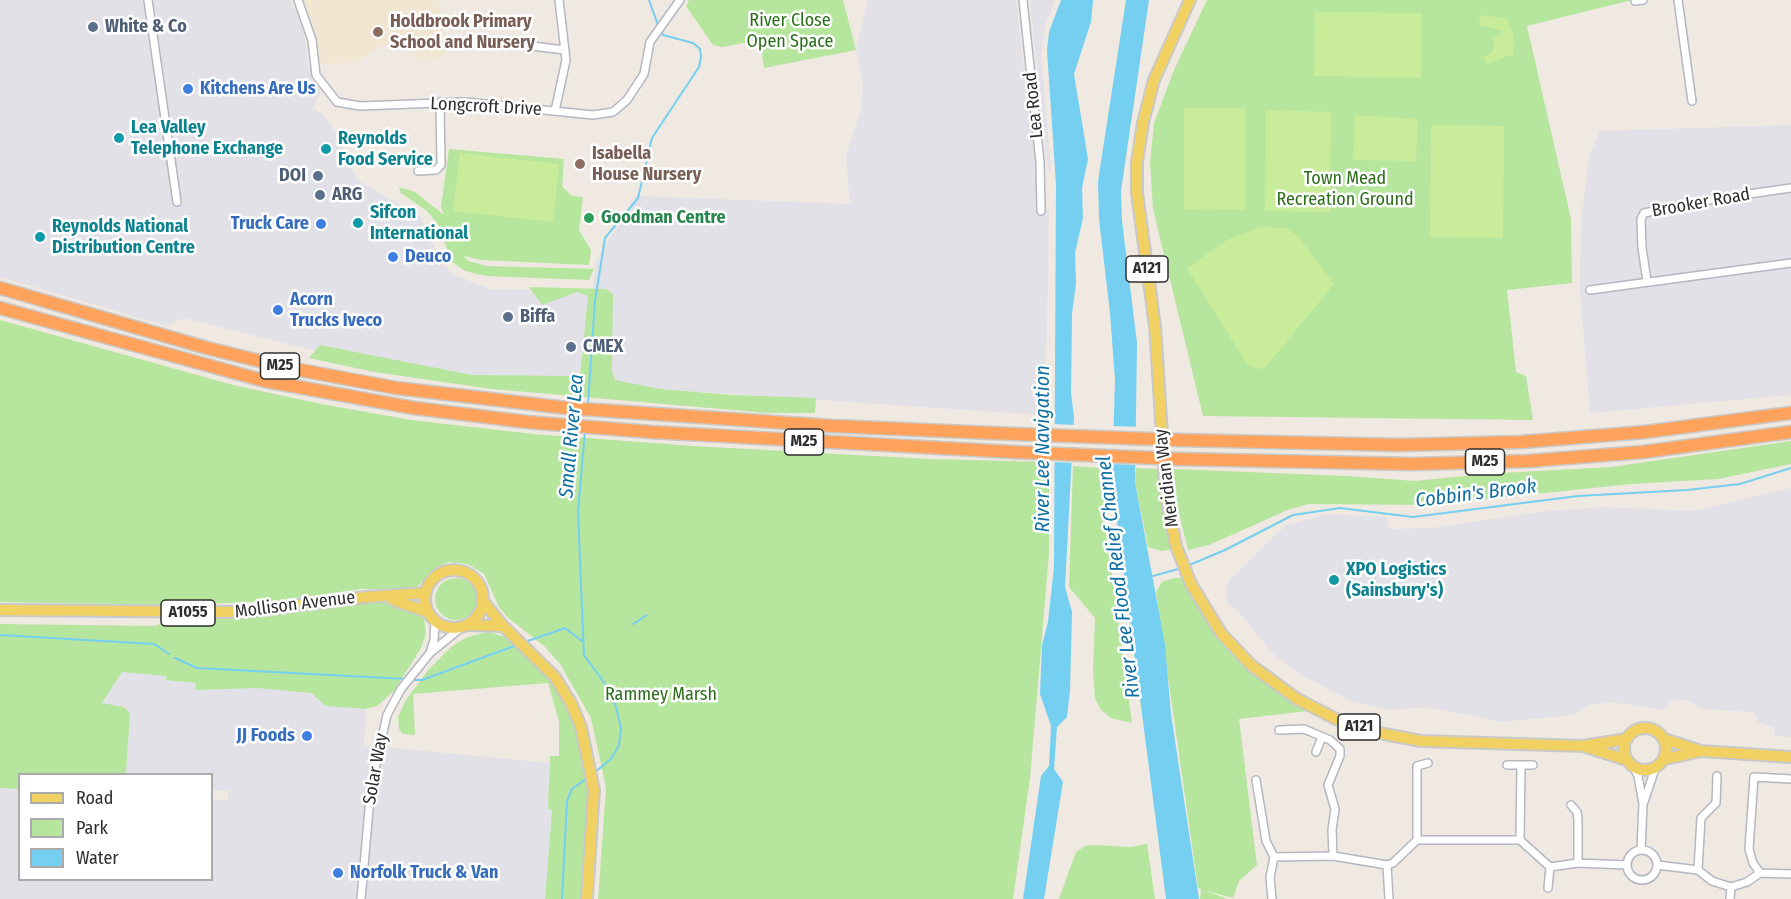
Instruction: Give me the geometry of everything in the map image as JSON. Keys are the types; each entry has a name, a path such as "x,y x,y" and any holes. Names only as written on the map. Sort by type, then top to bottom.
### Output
{"highway":[{"name":"M25","path":"0,288 207,348 293,369 396,388 567,408 1014,434 1399,445 1521,442 1645,432 1791,412"},
{"name":"M25","path":"0,308 210,367 293,387 414,408 595,428 1013,452 1178,459 1402,464 1529,461 1643,452 1791,432"}],"main road":[{"name":"Meridian Way","path":"1190,0 1154,80 1143,123 1137,162 1137,193 1155,326 1166,495 1176,546 1191,584 1221,633 1251,665 1297,699 1336,719 1379,733 1421,741 1582,746 1627,738"},
{"path":"503,626 447,628 435,621 428,612 426,593 434,578 445,572 458,571 470,575 478,582 483,601 503,626 555,677 571,703 586,742 593,780 587,899"},
{"name":"Mollison Avenue","path":"0,610 221,613 271,610 375,596 426,593"},
{"name":"Mollison Avenue","path":"375,596 406,603 428,612"},
{"path":"466,626 480,614 483,601"},
{"path":"1701,751 1665,759 1655,768 1646,771 1630,764 1624,751 1627,738 1636,730 1649,728 1664,739 1701,751 1791,757"},
{"path":"1664,739 1667,752 1665,759"},
{"name":"Meridian Way","path":"1582,746 1630,764"}],"street":[{"path":"148,0 177,202"},
{"name":"Longcroft Drive","path":"298,0 312,40 316,75 337,102 360,106 465,102 598,115 613,112 620,107 644,74 648,47 680,0"},
{"path":"555,111 566,65 559,0"},
{"name":"Lea Road","path":"1023,0 1040,162 1041,211"},
{"path":"1635,1 1643,0"},
{"path":"1678,0 1692,101"},
{"path":"507,43 565,50"},
{"path":"418,171 436,170 441,165 440,102"},
{"name":"Brooker Road","path":"1647,281 1642,248 1641,219 1644,213 1714,199 1791,188"},
{"path":"1590,290 1791,263"},
{"name":"Solar Way","path":"430,653 434,640 435,621"},
{"name":"Solar Way","path":"361,899 367,814 377,752 387,715 406,683 430,653 466,626"},
{"path":"1279,730 1304,729 1336,744 1341,752 1328,785 1335,809 1332,830 1333,856"},
{"path":"1316,752 1322,737"},
{"path":"1417,840 1417,765 1428,763"},
{"path":"1630,764 1638,776 1643,804 1641,850"},
{"path":"1508,765 1533,765"},
{"path":"1520,840 1521,765"},
{"path":"1643,804 1655,768"},
{"path":"1698,870 1701,818 1716,803 1717,776"},
{"path":"1760,873 1753,863 1749,849 1754,777 1791,779"},
{"path":"1256,780 1266,841 1274,857 1271,873 1272,899"},
{"path":"1571,805 1578,819 1578,863"},
{"path":"1274,857 1333,856 1387,865 1393,863 1417,840 1520,840 1550,867"},
{"path":"1641,850 1652,854 1657,866 1652,876 1642,880 1631,875 1627,865 1631,855 1641,850"},
{"path":"1550,867 1578,863 1627,865"},
{"path":"1387,865 1389,899"},
{"path":"1657,866 1698,870 1712,881 1731,887 1747,882 1760,873 1791,874"},
{"path":"1548,888 1550,867"},
{"path":"1730,899 1731,887"}],"shaded area":[{"path":"0,0 290,0 303,27 309,68 321,92 313,108 322,114 333,127 357,180 420,216 443,265 454,275 490,289 593,291 596,261 636,196 850,204 846,155 861,110 863,82 856,50 868,0 1016,0 1037,178 1035,210 1049,210 1047,333 1041,415 396,371 184,318 167,326 0,277"},
{"name":"Holdbrook Primary School and Nursery","path":"302,0 439,0 445,57 415,59 412,40 391,42 374,49 358,62 320,64 312,22"},
{"path":"1030,0 1055,0 1045,26 1041,54 1051,171 1048,171"},
{"path":"1791,125 1791,395 1590,413 1580,291 1581,221 1590,154 1600,131"},
{"path":"1791,488 1791,737 1774,736 1775,728 1759,723 1753,712 1704,709 1686,700 1671,701 1662,710 1612,702 1590,705 1574,715 1503,722 1427,707 1391,710 1354,702 1301,675 1274,655 1237,610 1229,605 1225,594 1229,580 1286,525 1327,514 1386,517 1389,529 1432,528 1539,512 1602,507 1694,511"},
{"path":"122,672 166,676 166,680 196,683 196,689 256,688 311,693 326,706 366,709 364,745 549,763 548,809 552,810 545,899 0,899 0,788 18,789 18,881 213,881 213,799 228,800 229,791 213,790 213,773 126,773 130,713 124,707 101,704"}],"green space":[{"name":"River Close Open Space","path":"689,0 843,0 856,50 764,68 760,40 722,47 713,45 686,6"},
{"name":"Town Mead Recreation Ground","path":"1207,0 1632,0 1527,26 1571,219 1572,283 1507,290 1516,372 1526,376 1533,420 1203,416 1153,209 1150,163 1154,123 1174,70"},
{"path":"1315,12 1422,13 1421,78 1314,76"},
{"path":"1482,15 1507,19 1514,36 1513,54 1488,64 1484,61 1484,57 1494,50 1494,38 1503,31 1480,25 1479,17"},
{"path":"1184,108 1245,108 1245,210 1184,209"},
{"path":"1266,110 1331,112 1330,212 1265,211"},
{"path":"1355,115 1418,119 1416,161 1353,160"},
{"path":"1431,125 1504,126 1503,238 1430,237"},
{"path":"449,149 564,159 562,186 572,196 583,197 579,230 591,250 589,265 481,260 464,256 468,261 487,266 594,269 589,280 486,276 465,271 452,262 438,224 427,211 401,193 399,187 415,192 444,215 441,207"},
{"path":"460,153 559,164 553,222 453,211"},
{"path":"1260,227 1286,228 1299,237 1334,284 1265,368 1256,369 1247,364 1187,268 1227,240"},
{"path":"529,287 606,289 613,294 612,372 615,380 661,389 733,395 816,398 815,413 767,413 492,389 374,372 309,358 320,345 472,375 580,376 588,296 577,292 542,305"},
{"name":"Rammey Marsh","path":"0,320 233,385 411,420 533,434 693,446 929,459 1049,462 1049,553 1030,778 1013,899 598,899 606,788 591,718 560,664 544,646 507,617 499,607 484,574 468,564 449,562 437,567 415,589 361,589 274,601 180,605 0,602"},
{"path":"1791,441 1791,464 1718,479 1631,484 1431,505 1309,504 1290,509 1209,545 1188,550 1176,501 1173,469 1415,481 1484,474 1611,467"},
{"path":"1073,466 1102,468 1106,530 1132,723 1111,718 1101,710 1095,698 1093,672 1095,618 1069,587"},
{"path":"1136,468 1158,469 1161,501 1173,549 1162,551 1148,547 1135,482"},
{"path":"456,578 464,579 471,584 476,591 476,607 471,614 464,619 456,620 448,619 441,614 436,607 435,599 436,591 441,584 448,579"},
{"path":"1182,578 1206,620 1255,673 1308,711 1239,719 1257,865 1239,881 1233,898 1203,890 1228,899 1200,899 1201,889 1198,888 1156,592 1162,582"},
{"path":"382,602 419,613 424,619 426,633 421,648 394,691 377,706 366,709 326,706 311,693 256,688 196,690 195,683 166,680 166,676 122,672 102,703 124,707 130,713 126,773 18,773 18,789 0,788 0,624 155,626 173,619 266,617 357,603"},
{"path":"488,632 510,638 531,656 557,687 572,715 582,743 589,794 581,899 545,899 552,810 548,809 550,756 559,756 559,721 548,683 413,694 415,735 403,734 399,729 398,717 406,700 429,669 451,647 467,637"},
{"path":"1147,844 1155,899 1059,899 1076,852 1085,846 1130,847"}],"water":[{"path":"1061,0 1093,0 1091,22 1074,74 1088,159 1082,188 1083,218 1075,253 1076,283 1072,314 1071,393 1074,417 1065,587 1072,612 1070,690 1067,717 1057,727 1054,769 1063,782 1044,899 1023,899 1041,776 1049,766 1051,726 1040,694 1042,645 1048,622 1054,567 1056,184 1047,50 1049,32"},
{"path":"1126,0 1149,0 1121,191 1122,221 1137,343 1135,482 1165,645 1171,714 1199,899 1166,899 1112,482 1115,380 1099,219 1098,181"}],"pier":[{"path":"1052,424 1077,425 1076,463 1051,462"},
{"path":"1110,426 1141,427 1139,465 1109,464"}],"waterway":[{"name":"Small River Lea","path":"649,0 658,25"},
{"name":"Small River Lea","path":"588,404 595,301 605,238 638,198 652,138 699,67 701,57 700,49 693,43 663,35 661,30"},
{"name":"Small River Lea","path":"585,431 578,512 584,655 606,685 616,707 621,729 619,745 611,759 594,773"},
{"name":"Cobbin's Brook","path":"1187,566 1225,550 1293,515 1340,508 1413,517 1578,496 1687,490 1740,484 1791,468"},
{"name":"Cobbin's Brook","path":"1153,576 1182,568"},
{"path":"633,624 647,615"},
{"path":"525,642 565,628 582,641"},
{"path":"0,635 154,644 169,654"},
{"path":"412,680 422,680 517,645"},
{"path":"175,658 197,668 406,679"},
{"name":"Small River Lea","path":"562,899 567,801 572,789 587,778"}],"place":[{"name":"White & Co","path":"93,27"},
{"name":"Holdbrook Primary School and Nursery","path":"378,32"},
{"name":"Kitchens Are Us","path":"188,89"},
{"name":"Lea Valley Telephone Exchange","path":"119,138"},
{"name":"Reynolds Food Service","path":"326,149"},
{"name":"Isabella House Nursery","path":"580,164"},
{"name":"DOI","path":"318,176"},
{"name":"ARG","path":"320,195"},
{"name":"Goodman Centre","path":"589,218"},
{"name":"Sifcon International","path":"358,223"},
{"name":"Truck Care","path":"321,224"},
{"name":"Reynolds National Distribution Centre","path":"40,237"},
{"name":"Deuco","path":"393,257"},
{"name":"Acorn Trucks Iveco","path":"278,310"},
{"name":"Biffa","path":"508,317"},
{"name":"CMEX","path":"571,347"},
{"name":"XPO Logistics (Sainsbury's)","path":"1334,580"},
{"name":"JJ Foods","path":"307,736"},
{"name":"Norfolk Truck & Van","path":"338,873"}],"water label":[{"name":"River Lee Navigation","path":"1043,449"},
{"name":"River Lee Flood Relief Channel","path":"1119,577"}]}
